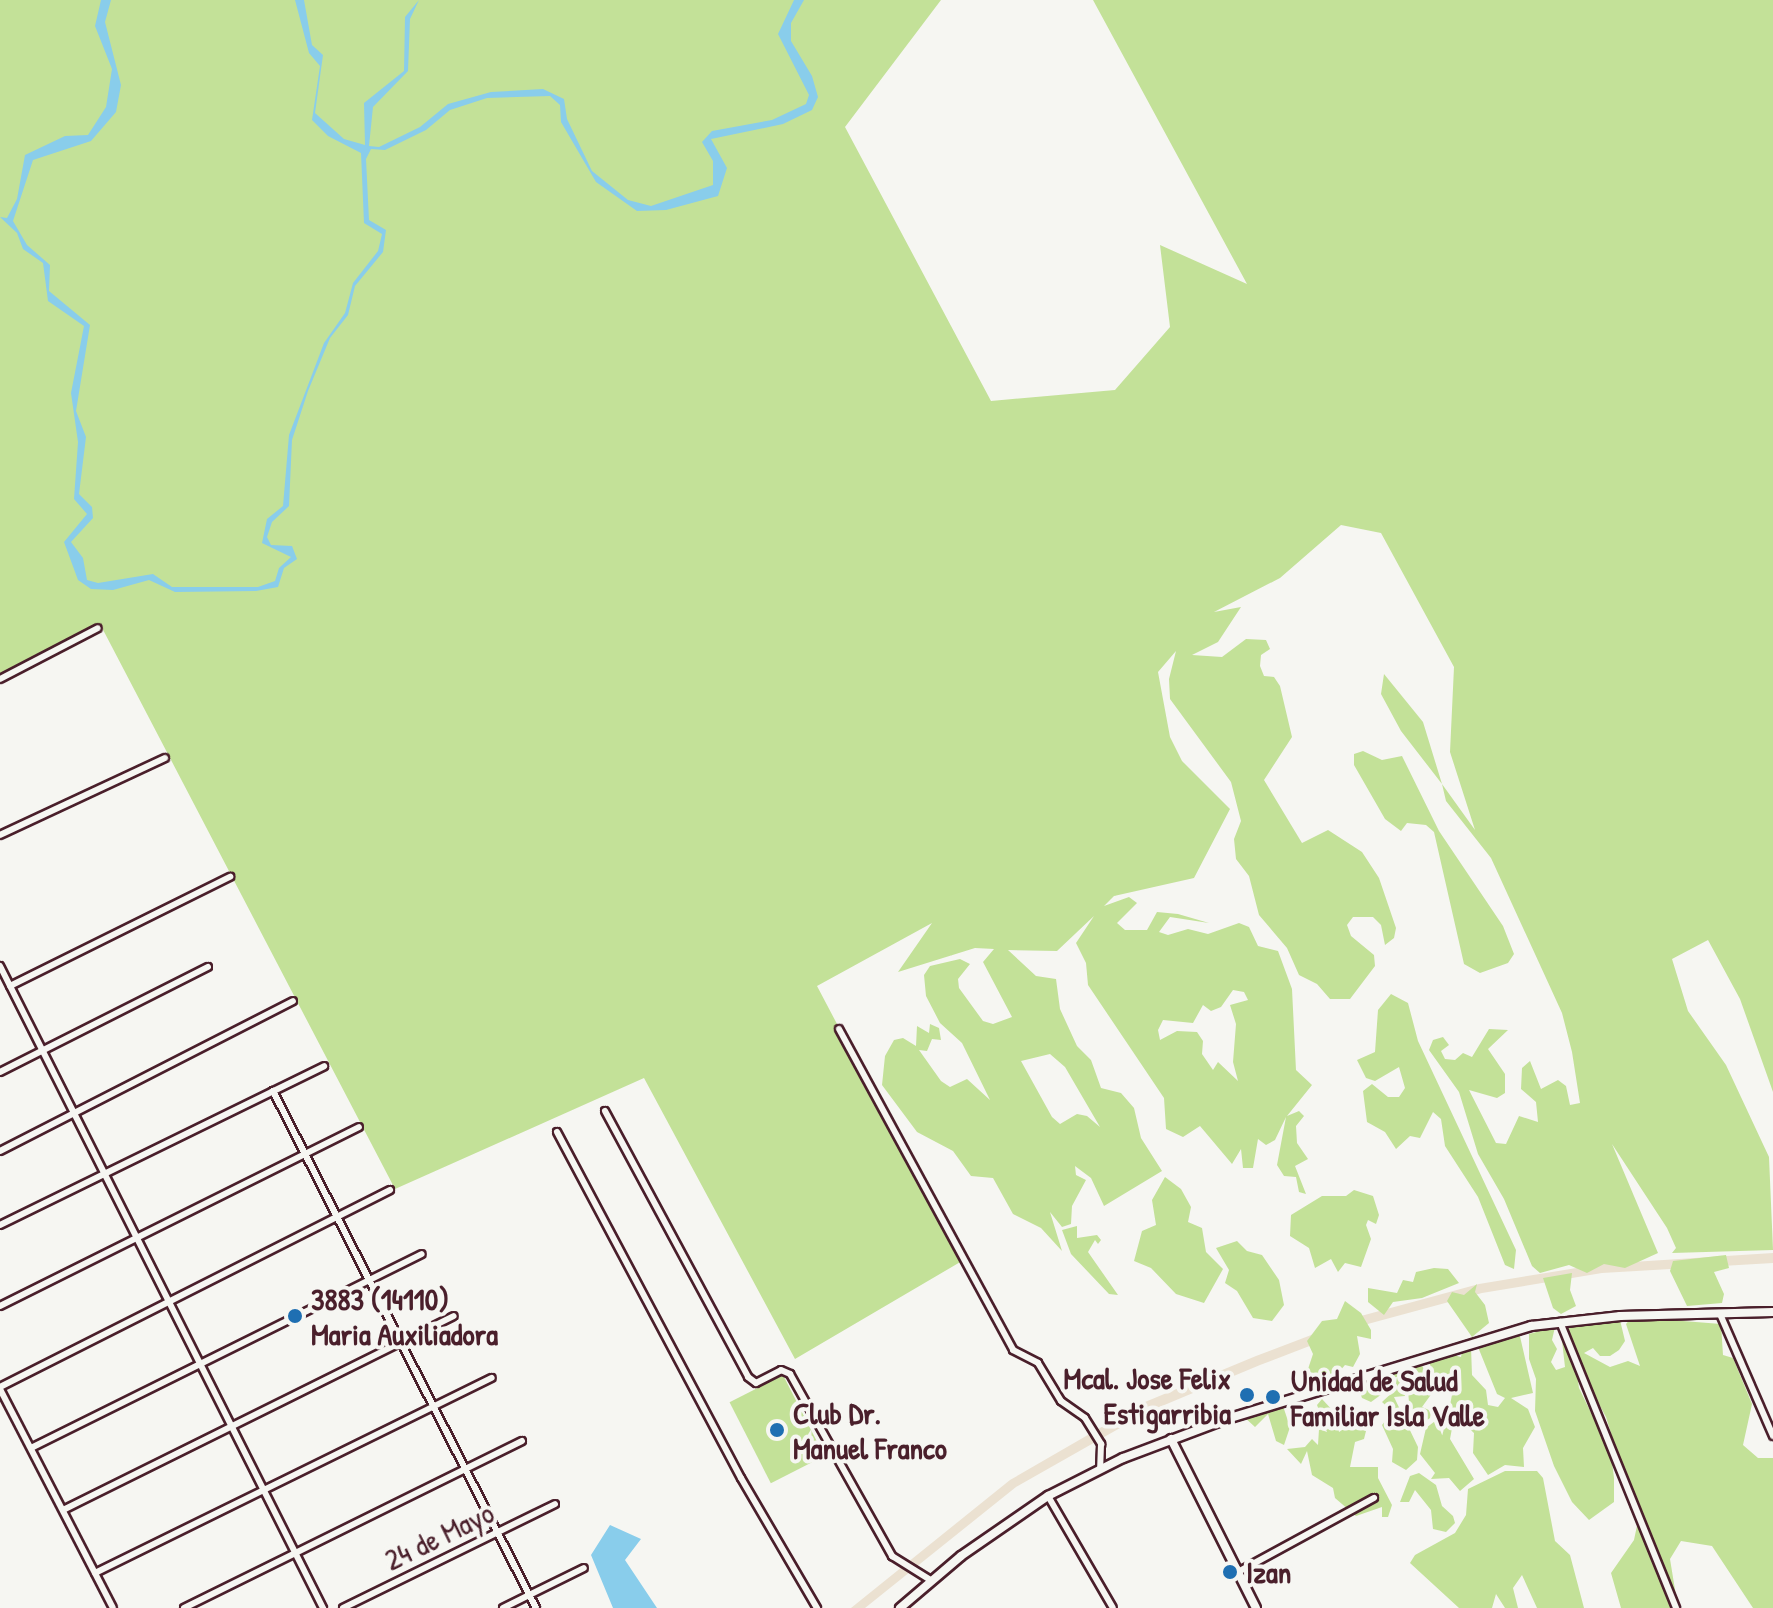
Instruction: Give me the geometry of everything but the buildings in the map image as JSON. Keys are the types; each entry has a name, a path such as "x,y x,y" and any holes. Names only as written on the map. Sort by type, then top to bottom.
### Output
{"street":[{"path":"0,679 98,628"},
{"path":"0,835 165,758"},
{"path":"10,986 230,877"},
{"path":"0,966 323,1608"},
{"path":"0,1072 208,967"},
{"path":"0,1151 293,1001"},
{"path":"839,1029 1013,1350 1038,1363 1061,1401 1085,1418 1101,1444 1100,1468"},
{"path":"0,1225 324,1066"},
{"path":"273,1091 536,1608"},
{"path":"605,1111 748,1377 756,1383 781,1370 790,1374 892,1556 932,1581"},
{"path":"0,1306 359,1127"},
{"path":"557,1132 741,1478 817,1608"},
{"path":"113,1608 0,1388 390,1190"},
{"path":"31,1448 421,1254"},
{"path":"900,1608 1048,1496 1100,1468 1171,1439 1469,1342 1559,1321 1773,1312"},
{"path":"1720,1314 1773,1436"},
{"path":"63,1510 454,1316"},
{"path":"1559,1321 1676,1608"},
{"path":"95,1573 492,1378"},
{"path":"1171,1439 1256,1608"},
{"path":"184,1608 522,1441"},
{"path":"1048,1496 1113,1608"},
{"path":"1238,1572 1374,1498"},
{"name":"24 de Mayo","path":"343,1608 555,1504"},
{"path":"503,1608 584,1568"}],"shaded area":[{"path":"1773,1253 1773,1263 1602,1273 1482,1293 1364,1325 1260,1365 1150,1411 1016,1487 865,1608 851,1608 1010,1480 1145,1402 1256,1356 1361,1316 1479,1284 1601,1264"}],"green space":[{"path":"0,0 941,0 845,127 991,401 1115,390 1170,327 1160,245 1247,284 1093,0 1773,0 1773,1092 1740,999 1708,940 1672,959 1688,1011 1726,1065 1769,1157 1773,1250 1672,1253 1676,1248 1667,1228 1612,1144 1658,1253 1625,1268 1604,1264 1587,1273 1569,1265 1540,1273 1532,1266 1504,1199 1478,1154 1459,1092 1429,1050 1433,1040 1443,1037 1449,1045 1441,1051 1445,1059 1455,1060 1463,1053 1472,1057 1489,1029 1508,1030 1488,1049 1505,1074 1505,1093 1497,1098 1469,1090 1496,1143 1506,1144 1519,1116 1538,1122 1536,1102 1521,1089 1522,1068 1530,1061 1541,1089 1558,1080 1566,1086 1570,1105 1580,1103 1572,1052 1562,1013 1491,858 1446,801 1442,784 1475,830 1450,752 1454,667 1381,533 1341,525 1280,578 1214,612 1241,607 1218,642 1192,655 1222,657 1246,639 1266,640 1270,649 1261,655 1260,666 1264,676 1274,677 1280,686 1292,737 1264,780 1302,843 1328,830 1362,852 1379,878 1396,928 1394,938 1385,945 1381,925 1373,917 1353,917 1347,925 1351,936 1374,955 1375,966 1350,999 1330,999 1317,984 1299,975 1287,948 1259,915 1249,876 1236,859 1234,839 1241,821 1231,782 1170,699 1169,679 1176,651 1158,672 1170,737 1182,761 1230,809 1194,878 1114,896 1104,906 1129,897 1137,903 1117,923 1125,930 1147,930 1157,912 1178,914 1209,923 1170,917 1159,932 1168,935 1188,929 1208,934 1239,923 1249,927 1258,946 1278,951 1292,989 1296,1070 1312,1085 1287,1116 1299,1111 1304,1116 1296,1126 1297,1143 1308,1159 1295,1166 1306,1194 1299,1192 1296,1177 1284,1176 1277,1165 1286,1117 1275,1140 1266,1145 1258,1139 1253,1168 1243,1168 1241,1149 1232,1164 1200,1126 1183,1137 1166,1129 1164,1098 1088,985 1086,963 1076,943 1094,916 1057,951 1008,950 1036,976 1056,979 1060,1009 1077,1046 1091,1060 1101,1088 1121,1093 1134,1108 1141,1138 1162,1171 1104,1206 1091,1178 1075,1166 1076,1175 1086,1180 1072,1206 1071,1224 1062,1227 1050,1212 1062,1251 1041,1228 1013,1214 993,1178 971,1176 953,1151 917,1132 882,1085 885,1056 894,1040 903,1038 916,1046 917,1026 929,1033 930,1024 939,1028 941,1040 932,1039 927,1051 919,1050 941,1081 950,1087 967,1079 990,1100 962,1043 940,1023 926,996 924,975 930,966 960,959 970,964 958,979 959,988 983,1021 993,1024 1012,1017 983,962 994,949 975,948 898,972 932,923 817,986 962,1261 795,1359 644,1078 395,1189 100,624 0,674","holes":["1233,990 1244,992 1248,1000 1230,1005 1236,1024 1233,1062 1238,1081 1218,1062 1213,1070 1202,1054 1203,1041 1197,1032 1177,1031 1160,1040 1158,1030 1163,1020 1193,1023 1203,1005 1211,1011 1221,1007","1050,1054 1065,1067 1100,1127 1087,1116 1077,1114 1060,1124 1052,1117 1021,1061"]},
{"path":"1384,674 1423,722 1442,784 1401,731 1381,694"},
{"path":"1363,751 1382,760 1402,756 1439,831 1503,926 1514,954 1508,963 1480,973 1464,964 1434,832 1426,825 1407,823 1401,831 1385,819 1354,765 1354,754"},
{"path":"1391,994 1408,1003 1418,1041 1516,1250 1514,1269 1505,1265 1478,1197 1445,1146 1441,1119 1433,1112 1420,1138 1410,1136 1396,1149 1385,1132 1367,1122 1363,1091 1372,1084 1388,1097 1399,1097 1405,1088 1399,1067 1375,1081 1366,1078 1357,1060 1375,1052 1378,1010"},
{"path":"1165,1177 1181,1189 1191,1207 1188,1222 1202,1228 1206,1252 1223,1269 1204,1303 1176,1294 1151,1268 1134,1261 1142,1231 1156,1225 1152,1200"},
{"path":"1354,1190 1373,1196 1379,1215 1376,1224 1368,1220 1366,1225 1371,1239 1361,1267 1345,1263 1338,1272 1331,1259 1315,1268 1309,1248 1290,1236 1291,1215 1322,1196 1346,1196"},
{"path":"1077,1226 1077,1238 1097,1235 1101,1240 1098,1244 1095,1240 1088,1252 1118,1295 1109,1294 1071,1254 1062,1230"},
{"path":"1237,1241 1247,1251 1262,1255 1279,1280 1284,1305 1272,1321 1253,1318 1237,1291 1225,1283 1229,1270 1216,1248"},
{"path":"1726,1255 1729,1268 1714,1272 1724,1294 1722,1303 1687,1306 1670,1271 1673,1261"},
{"path":"1448,1269 1459,1283 1422,1298 1393,1302 1384,1315 1368,1302 1368,1288 1397,1293 1403,1280 1413,1282 1416,1272"},
{"path":"1572,1273 1570,1290 1576,1306 1561,1314 1553,1308 1543,1278"},
{"path":"1477,1284 1475,1292 1485,1305 1489,1323 1472,1337 1447,1301 1452,1292 1464,1295"},
{"path":"1345,1301 1361,1313 1371,1330 1371,1339 1357,1336 1360,1354 1353,1367 1345,1365 1332,1380 1317,1380 1308,1369 1313,1354 1307,1341 1322,1321 1337,1319"},
{"path":"1592,1313 1620,1320 1625,1341 1619,1350 1610,1356 1600,1356 1593,1348 1584,1353 1610,1367 1628,1361 1640,1366 1626,1324 1632,1317 1721,1324 1723,1355 1733,1358 1752,1404 1743,1445 1758,1458 1773,1458 1773,1608 1753,1608 1712,1546 1681,1541 1670,1559 1678,1608 1621,1608 1611,1573 1634,1540 1638,1521 1606,1417 1575,1360 1579,1388 1611,1454 1614,1478 1614,1502 1589,1520 1572,1502 1554,1466 1535,1411 1536,1379 1529,1359 1529,1334 1555,1327 1552,1340 1557,1349 1551,1362 1556,1370 1565,1367 1561,1332 1575,1355 1566,1327 1586,1321"},
{"path":"1519,1332 1533,1393 1511,1398 1528,1409 1535,1427 1523,1448 1524,1467 1505,1465 1488,1475 1473,1453 1474,1433 1449,1410 1452,1395 1439,1390 1429,1362 1446,1353 1461,1357 1463,1347 1471,1347 1472,1375 1486,1390 1488,1405 1498,1407 1505,1398 1497,1394 1478,1347 1487,1338 1505,1334 1508,1339"},
{"path":"1420,1362 1435,1389 1422,1407 1431,1411 1430,1418 1422,1424 1410,1417 1408,1389 1421,1376 1415,1368 1403,1387 1405,1396 1394,1397 1418,1447 1417,1460 1406,1470 1392,1462 1393,1449 1382,1425 1386,1420 1391,1430 1396,1429 1394,1413 1382,1402 1395,1390 1397,1377 1376,1380 1382,1394 1371,1402 1362,1398 1357,1384"},
{"name":"Club Dr. Manuel Franco","path":"783,1375 824,1456 771,1483 730,1402"},
{"path":"1322,1399 1335,1413 1339,1432 1350,1425 1366,1431 1364,1439 1355,1442 1350,1467 1378,1467 1378,1478 1392,1505 1388,1517 1382,1517 1382,1507 1356,1516 1335,1498 1333,1488 1312,1475 1307,1451 1301,1464 1287,1449 1305,1447 1312,1439 1318,1445 1319,1429 1327,1432 1317,1405"},
{"path":"1283,1406 1290,1427 1284,1445 1276,1441 1268,1414 1255,1427 1243,1416"},
{"path":"1443,1415 1453,1423 1450,1439 1474,1479 1460,1491 1449,1478 1431,1479 1435,1473 1420,1454 1426,1428"},
{"path":"1505,1471 1537,1471 1543,1478 1555,1541 1570,1555 1584,1608 1537,1608 1522,1575 1513,1588 1518,1608 1505,1608 1496,1594 1492,1608 1459,1608 1410,1563 1415,1555 1455,1533 1466,1515 1468,1489"},
{"path":"1419,1473 1436,1485 1442,1506 1453,1516 1455,1523 1446,1532 1433,1529 1431,1510 1415,1490 1409,1502 1400,1502 1410,1476"}],"water":[{"path":"101,0 111,0 105,22 121,85 116,112 91,141 33,160 13,221 27,245 50,265 49,291 90,325 76,411 86,437 79,494 92,507 93,518 71,542 83,558 87,580 98,583 153,574 172,587 258,587 275,581 279,568 291,557 262,543 267,519 283,506 289,435 324,343 345,313 353,283 378,251 382,234 364,223 361,153 328,136 312,120 320,66 309,53 295,0 304,0 312,45 323,55 315,113 344,139 365,145 364,103 404,71 405,17 419,0 410,19 408,71 373,107 369,146 379,147 420,127 448,104 491,92 543,89 564,99 567,119 592,171 628,200 651,206 713,185 713,161 702,142 712,131 772,120 806,104 809,95 778,34 794,0 804,0 791,23 791,41 812,76 818,97 812,110 783,124 711,139 727,168 718,196 666,210 637,211 596,182 561,122 560,105 550,96 487,98 450,110 426,130 385,150 371,149 366,159 369,220 386,230 383,252 355,286 348,315 330,338 308,391 292,440 289,506 272,522 267,537 271,545 292,546 297,559 284,568 278,587 256,591 175,592 149,580 113,590 91,589 78,580 64,542 87,514 74,499 78,442 71,393 84,326 48,301 43,263 23,249 17,233 0,217 7,218 17,199 25,155 65,136 88,135 106,107 112,69 95,26"},
{"path":"610,1525 641,1539 625,1560 657,1608 613,1608 591,1555"}],"place":[{"name":"3883 (14110) Maria Auxiliadora","path":"295,1316"},
{"name":"Mcal. Jose Felix Estigarribia","path":"1247,1395"},
{"name":"Unidad de Salud Familiar Isla Valle","path":"1273,1397"},
{"name":"Club Dr. Manuel Franco","path":"777,1430"},
{"name":"Izan","path":"1230,1572"}]}
